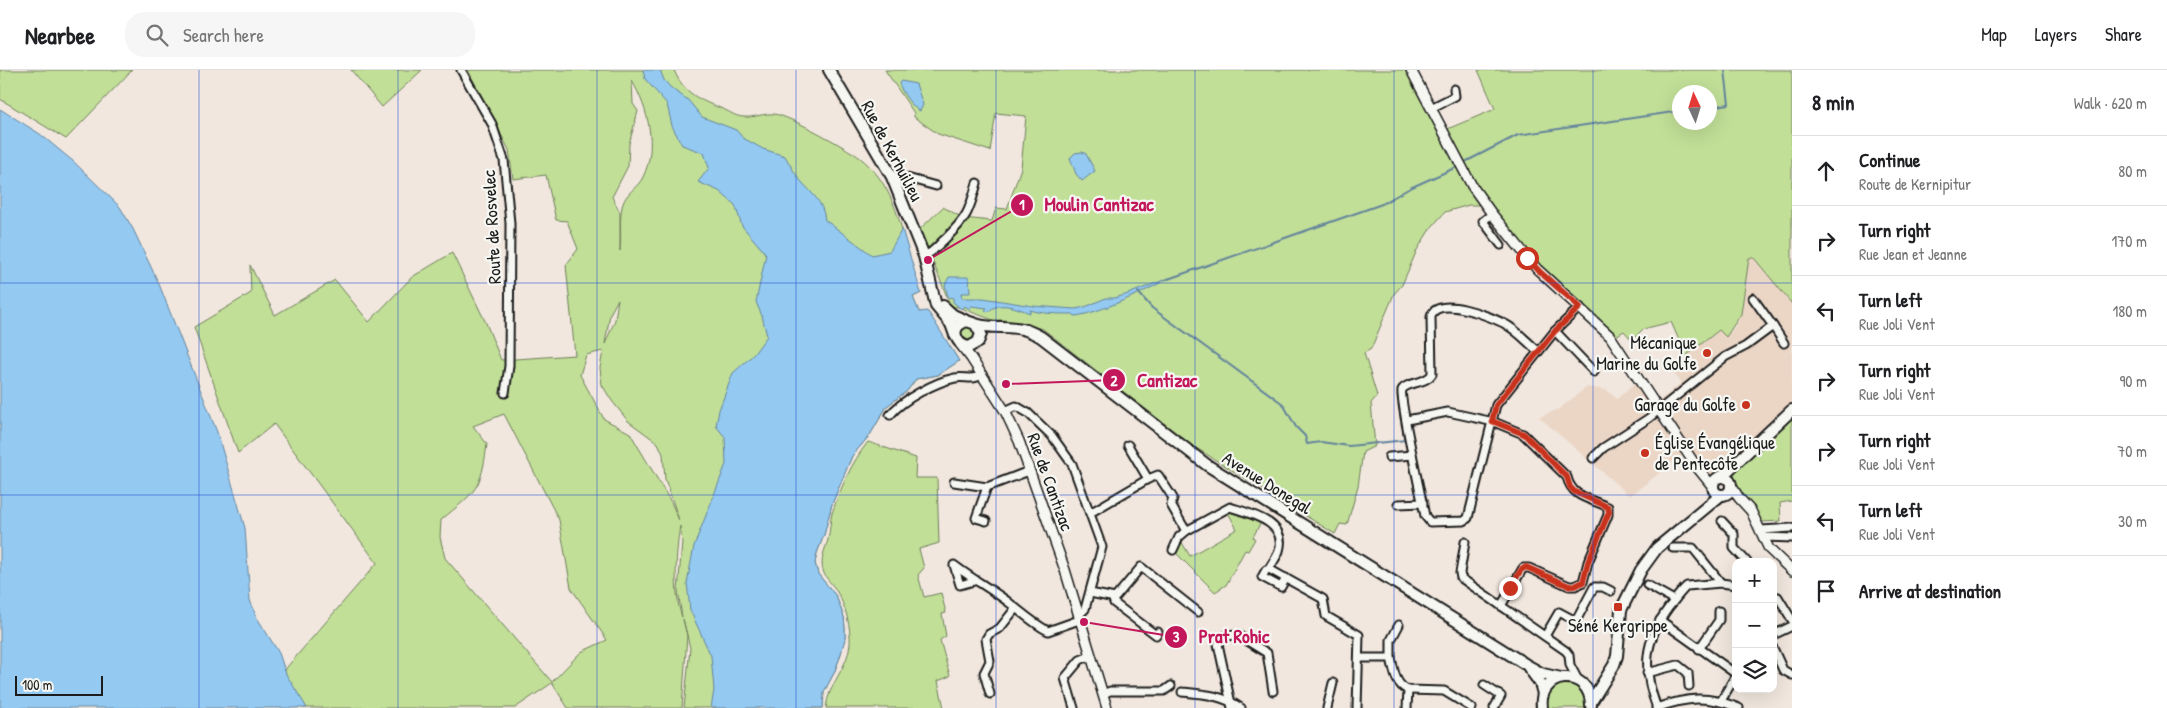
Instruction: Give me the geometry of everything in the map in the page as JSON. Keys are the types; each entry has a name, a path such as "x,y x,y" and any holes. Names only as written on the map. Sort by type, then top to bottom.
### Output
{"main road":[{"name":"Rue de Kerhuilieu","path":"829,70 892,177 924,256 931,279 946,310 972,323"},
{"name":"Rue de Kerhuilieu","path":"931,279 930,283 936,306 951,324 958,340"},
{"name":"Avenue Donegal","path":"972,323 998,328 1015,328 1041,336 1207,465 1525,664 1543,674 1580,682"},
{"path":"979,341 981,334 972,323 957,328 958,340 969,347 979,341 998,328"},
{"path":"1591,706 1614,665 1617,656 1621,610 1641,570 1657,548 1709,504 1732,468 1792,410"},
{"name":"Avenue Donegal","path":"1525,664 1538,679 1543,694"},
{"path":"1580,682 1593,683 1607,676"},
{"path":"1542,708 1543,694 1550,684 1562,678"},
{"path":"1580,682 1587,688 1591,706"}],"street":[{"name":"Route de Rosvelec","path":"461,70 492,124 504,160 510,223 509,366 505,393"},
{"path":"1411,70 1472,186 1492,214 1537,269 1580,307 1615,342 1700,470 1739,498 1751,511 1772,553 1792,571"},
{"path":"1430,108 1455,96 1454,88"},
{"path":"892,177 900,176 936,186"},
{"path":"924,256 934,250 965,218 977,183"},
{"path":"1492,214 1483,221 1500,245"},
{"path":"1754,298 1784,342"},
{"path":"1538,351 1506,324 1458,307 1443,306 1435,309 1431,316 1432,374 1428,379 1402,390 1412,455 1425,516 1430,522 1464,521 1468,518 1496,405 1555,331 1580,307"},
{"path":"1593,458 1603,448 1659,409 1725,357 1746,346 1773,326"},
{"path":"1555,331 1594,372"},
{"name":"Rue de Cantizac","path":"958,340 975,363 1019,440 1062,562 1107,708"},
{"path":"975,363 975,348 979,341"},
{"path":"890,415 898,405 940,383 955,378 976,378 982,375"},
{"path":"974,581 1008,602 1015,609 1048,631 1078,618 1085,609 1102,548 1072,464 1052,436 1022,409 1016,406 1004,411"},
{"path":"1407,420 1448,412 1492,421 1524,434 1567,477 1570,487 1575,492 1608,507 1609,512 1588,562 1583,582 1575,586 1569,586 1529,568 1524,568 1502,606"},
{"path":"1128,445 1148,479"},
{"path":"1389,456 1412,455"},
{"path":"954,482 988,486 1030,472"},
{"path":"1090,513 1148,479 1155,476 1161,477 1173,498 1171,505 1186,531"},
{"path":"986,521 976,518 988,486"},
{"path":"1398,504 1423,503"},
{"path":"1173,550 1179,537 1186,531 1230,507 1269,522 1276,528 1279,536 1279,550 1269,569 1266,570 1262,577 1281,587 1286,578"},
{"path":"1722,521 1734,534 1734,548 1743,558"},
{"path":"1762,533 1792,528"},
{"path":"1762,533 1792,538"},
{"path":"1465,542 1460,573 1461,578 1568,653 1570,665 1580,682"},
{"path":"1674,548 1693,548 1721,584"},
{"path":"1112,599 1141,568 1198,612"},
{"path":"1269,569 1322,599 1326,616 1359,635 1357,708"},
{"path":"1648,585 1674,600"},
{"path":"1732,585 1687,586 1674,600 1654,630 1647,658 1651,693 1657,708 1678,700 1691,698 1720,701 1739,708"},
{"path":"1545,636 1559,612 1574,620 1576,619 1594,588 1603,587 1611,591"},
{"path":"1090,593 1112,599 1114,603 1156,635 1158,632"},
{"path":"1777,597 1792,620"},
{"path":"990,694 984,673 990,660 986,639 989,634 1000,628 1015,609"},
{"path":"1699,649 1719,620 1719,611"},
{"path":"1660,620 1732,671"},
{"path":"1399,625 1390,640 1391,658 1399,684 1408,690 1444,691 1472,708"},
{"path":"1777,633 1792,626"},
{"path":"1231,704 1218,644 1225,636 1238,635 1267,653 1273,691"},
{"path":"1074,708 1065,678 1080,660 1090,656"},
{"path":"1777,657 1783,670 1792,675"},
{"path":"1359,658 1391,658"},
{"path":"1562,678 1570,665"},
{"path":"1648,673 1678,666 1688,673 1689,686"},
{"path":"1720,701 1732,681"},
{"path":"1327,708 1334,683"},
{"path":"1484,684 1501,696 1495,707"},
{"path":"1103,694 1110,691 1164,692 1170,686"},
{"path":"1407,708 1408,690"},
{"path":"1182,692 1212,694 1241,708"}],"shaded area":[{"path":"1749,258 1754,258 1792,304 1792,414 1736,466 1733,476 1723,473 1703,477 1685,453 1630,496 1539,417 1559,409 1587,387 1607,390 1617,399 1642,376 1659,401 1681,383 1670,368 1719,330 1726,336 1734,328 1741,314"}],"green space":[{"path":"0,70 132,70 66,139 0,99"},
{"path":"351,70 422,70 382,107"},
{"path":"468,70 650,70 772,186 760,708 684,708 690,648 687,635 682,708 568,708 552,683 515,708 302,708 281,677 287,667 377,563 274,424 238,453 194,327 251,293 250,265 275,315 335,280 369,322 412,277 452,253 486,323 501,360 575,355 566,265 578,249 567,221 556,220 546,175 513,179 509,150","holes":["632,81 643,103 649,128 650,153 643,177 622,206 620,251 620,212 612,197 628,166 629,144 638,111 633,104","618,299 615,320 605,344 610,314","603,351 600,368 602,385 628,421 658,443 663,454 665,479 679,520 671,502 630,433 604,419 580,375 586,355","504,414 559,520 571,588 607,640 581,652 552,682 445,558 440,537 441,520 475,489 482,472 487,444 473,426","680,526 682,542 678,591 682,617 676,584 677,547"]},
{"path":"655,70 674,70 682,85 694,95 707,103 741,117 774,114 792,120 842,146 870,167 887,189 898,215 914,275 921,293 913,297 919,312 928,312 959,361 938,375 916,379 907,391 887,406 870,435 852,456 832,504 815,563 818,574 836,596 844,617 845,639 834,673 824,692 823,708 780,708 825,361 678,98"},
{"path":"885,70 1407,70 1438,133 1495,109 1478,70 1792,70 1792,304 1754,258 1749,258 1741,314 1726,337 1719,330 1686,356 1671,322 1643,329 1632,340 1624,331 1614,337 1588,309 1539,265 1490,205 1469,205 1445,212 1430,229 1417,250 1402,285 1394,294 1371,349 1364,353 1377,396 1371,403 1375,446 1363,452 1358,486 1347,525 1340,524 1335,534 1193,446 1043,329 1004,320 993,320 958,307 951,307 920,229 943,207 963,218 992,221 996,208 1007,209 1021,168 1026,116 996,113 990,151 938,134 914,117 914,113"},
{"path":"964,326 976,330 976,337 972,342 964,342 959,333"},
{"path":"1792,414 1792,501 1780,503 1781,521 1761,522 1733,484 1736,466"},
{"path":"868,442 916,458 915,478 937,478 939,543 919,549 924,568 918,575 924,597 941,593 946,613 942,614 946,636 940,640 950,676 938,681 944,708 826,708 830,691 846,661 850,638 845,610 837,592 824,573 822,558 828,540 832,513 839,494 852,467"},
{"path":"1227,511 1261,522 1253,537 1255,539 1248,551 1245,550 1226,585 1215,592 1176,553 1181,541 1190,556 1237,529"},
{"path":"1572,682 1584,691 1586,708 1547,708 1548,696 1552,688 1560,684"}],"water":[{"path":"643,70 660,70 664,80 671,88 688,100 702,117 736,130 743,138 763,149 785,156 798,177 819,203 825,220 872,255 890,251 902,229 921,293 913,297 919,312 927,311 959,361 938,375 916,379 907,391 887,406 870,435 852,456 832,504 815,563 818,574 836,596 844,617 845,639 834,673 824,692 823,708 711,708 714,690 711,656 690,610 687,583 694,546 726,464 725,437 716,426 719,410 733,373 753,355 767,336 756,302 766,254 742,226 735,205 719,191 698,182 709,168 704,153 682,145 672,126 667,104 645,79"},
{"path":"901,81 916,84 923,105 920,111 904,95 899,83"},
{"path":"0,109 40,134 74,162 120,207 133,229 159,284 217,432 245,528 250,600 256,616 279,653 286,674 307,708 0,708"},
{"path":"1082,152 1086,154 1095,171 1082,181 1076,174 1070,158 1075,153"},
{"path":"949,277 969,277 970,293 961,293 962,298 983,298 1033,306 1075,309 1106,298 1115,298 1128,294 1169,278 1149,289 1109,306 1075,316 1073,314 1046,313 1030,310 1030,313 1008,306 998,306 988,312 985,310 987,308 971,306 970,309 964,306 961,309 953,302 953,298 948,297 945,285"}],"waterway":[{"path":"1717,106 1729,104 1725,70"},
{"path":"1463,163 1518,135 1672,112"},
{"path":"1168,279 1382,204 1410,188 1459,166"},
{"path":"1138,292 1152,308 1283,404 1296,427 1305,436 1307,444 1321,442 1349,446 1406,440"}],"place":[{"name":"Moulin Cantizac","path":"928,260"},
{"name":"Mécanique Marine du Golfe","path":"1707,353"},
{"name":"Cantizac","path":"1006,384"},
{"name":"Garage du Golfe","path":"1746,405"},
{"name":"Église Évangélique de Pentecôte","path":"1645,453"},
{"name":"Séné Kergrippe","path":"1618,607"},
{"name":"Prat Rohic","path":"1084,622"}],"route":[{"path":"1510,588 1521,570 1526,567 1569,586 1575,586 1583,582 1586,578 1588,562 1609,512 1608,507 1575,492 1570,487 1567,477 1524,434 1492,421 1496,405 1555,331 1580,307 1527,258"}]}
